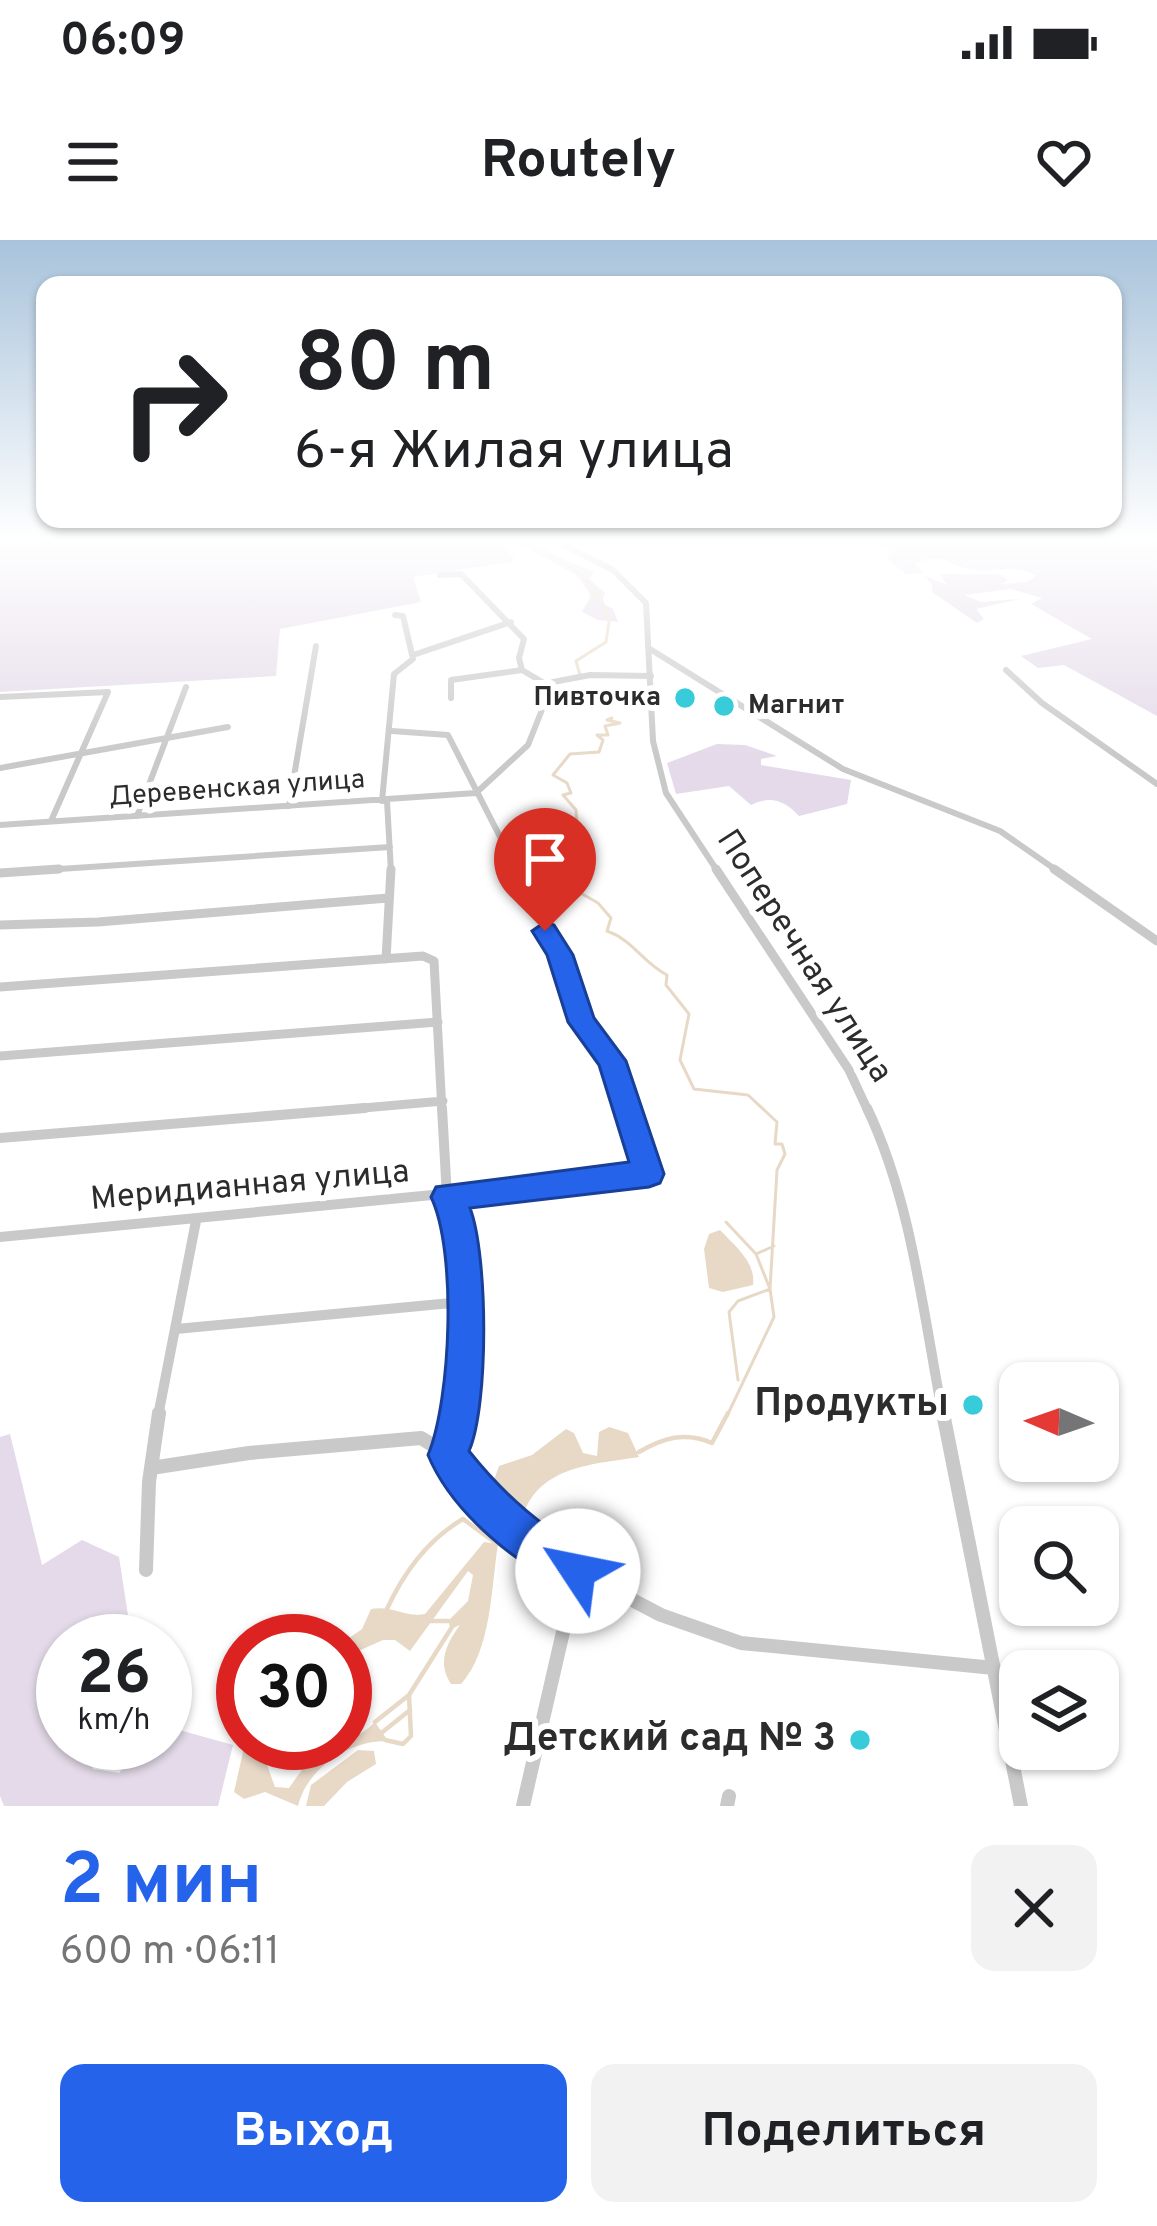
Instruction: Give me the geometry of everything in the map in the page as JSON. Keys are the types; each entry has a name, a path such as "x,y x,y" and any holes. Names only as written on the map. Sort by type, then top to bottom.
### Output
{"street":[{"path":"500,612 524,639 519,658 523,670"},
{"name":"Поперечная улица","path":"650,612 654,748 666,793 849,1070 884,1144 1021,1806"},
{"path":"386,959 390,847 384,801 394,674 413,655 404,616 395,615"},
{"path":"413,655 511,622"},
{"path":"289,806 316,646"},
{"path":"651,654 843,769 1000,831 1157,941"},
{"path":"451,698 451,680 523,670 549,686"},
{"path":"1006,670 1042,703 1157,784"},
{"path":"392,731 448,735 476,793 528,745 549,686 559,679 651,676"},
{"path":"137,816 186,687"},
{"path":"0,697 108,692 51,821"},
{"path":"0,768 228,728"},
{"name":"Деревенская улица","path":"0,825 476,793"},
{"name":"Меридианная улица","path":"0,1238 649,1174 612,1061 581,1022 560,955 476,793"},
{"path":"0,873 390,847"},
{"path":"0,925 98,922 388,898"},
{"path":"0,987 423,956 434,961 447,1197 457,1215 462,1302 464,1393 460,1426 448,1455"},
{"path":"0,1056 438,1022"},
{"path":"0,1138 443,1100"},
{"path":"146,1570 144,1520 151,1468 196,1221"},
{"path":"176,1330 462,1302"},
{"path":"151,1468 405,1438 437,1444 480,1497 534,1543 661,1615 741,1643 994,1667"},
{"path":"523,1806 578,1571"}],"shaded area":[{"path":"0,612 368,612 280,629 276,676 0,692"},
{"path":"582,612 614,612 618,622"},
{"path":"961,612 978,612 984,619 977,623"},
{"path":"1045,612 1157,612 1157,716 1064,665 1038,668 1021,656 1092,639"},
{"path":"717,744 745,745 777,756 761,759 761,765 851,780 847,804 799,816 777,801 751,805 729,786 676,794 667,763"},
{"path":"720,1230 748,1262 753,1285 723,1292 709,1288 704,1249 709,1234"},
{"path":"609,1427 628,1433 639,1457 558,1475 534,1495 525,1510 517,1510 494,1480 499,1466 532,1455 566,1429 574,1433 583,1453 597,1456 599,1432"},
{"path":"10,1434 42,1565 82,1540 119,1557 128,1614 36,1614 36,1770 192,1770 192,1734 216,1740 216,1770 227,1770 218,1806 4,1806 0,1796 0,1437"},
{"path":"484,1542 498,1544 479,1654 461,1684 451,1684 447,1676 447,1646 460,1625 451,1629 448,1621 468,1601 473,1575 468,1571 410,1651 395,1640 372,1645 371,1609 425,1614"},
{"path":"375,1722 388,1741 372,1742"},
{"path":"239,1770 269,1770 275,1787 289,1788 302,1770 318,1770 298,1806 265,1792 244,1799 234,1792"},
{"path":"331,1770 366,1770 324,1806 306,1806 311,1785"}],"waterway":[{"path":"580,675 576,661 606,642 606,612"},
{"path":"612,718 607,720 620,723 605,726 608,735 597,735 603,740 599,752 570,754 553,775 567,783 571,793 563,795 576,810 578,840 588,844 573,850 571,859 579,863 574,868 587,877 572,888 598,903 611,918 607,931 667,975 666,985 689,1014 680,1060 694,1089 748,1095 777,1122 775,1144 782,1144 785,1154 777,1170 772,1247"},
{"path":"726,1222 756,1254"},
{"path":"756,1254 772,1247"},
{"path":"770,1289 772,1247"},
{"path":"756,1254 770,1289"},
{"path":"727,1416 774,1317 770,1289"},
{"path":"738,1380 729,1312 738,1301 770,1289"},
{"path":"639,1452 674,1438 712,1443 728,1413"},
{"path":"387,1609 418,1558 463,1519 497,1544"},
{"path":"428,1621 448,1621"},
{"path":"409,1695 452,1627"},
{"path":"375,1722 409,1695"},
{"path":"409,1695 410,1710"},
{"path":"380,1734 410,1710"},
{"path":"385,1740 403,1744 411,1736 410,1710"}],"place":[{"name":"Пивточка","path":"685,698"},
{"name":"Магнит","path":"724,706"},
{"name":"Продукты","path":"973,1405"},
{"name":"Детский сад № 3","path":"860,1740"}],"route":[{"path":"545,931 560,955 581,1022 612,1061 649,1174 447,1197 457,1215 461,1254 465,1376 460,1426 448,1455 480,1497 534,1543 578,1571"}]}
